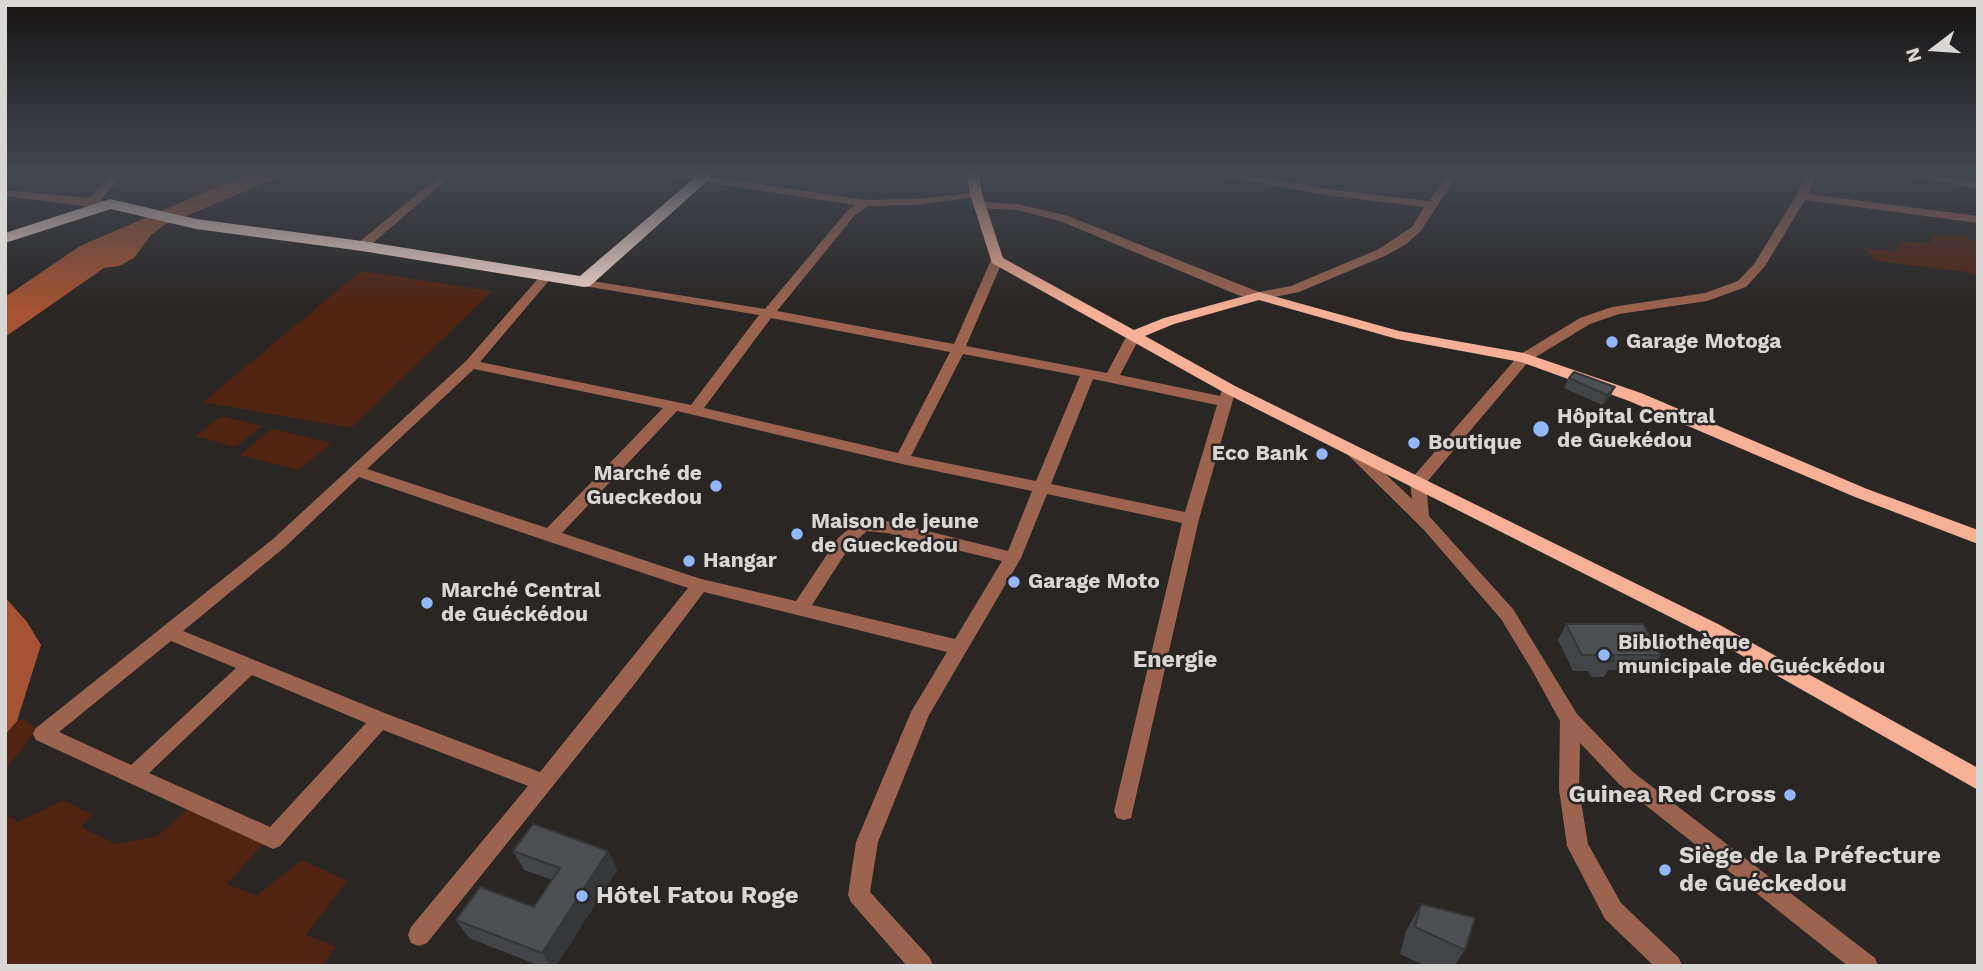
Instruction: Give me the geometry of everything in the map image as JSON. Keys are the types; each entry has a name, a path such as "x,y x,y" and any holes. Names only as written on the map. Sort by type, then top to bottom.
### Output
{"highway":[{"path":"5,239 64,219"},
{"path":"178,219 196,225 362,246 584,282 656,219"}],"main road":[{"path":"984,219 996,260 1134,335 1227,396 1418,482 1711,629 1978,780"},
{"path":"1134,335 1192,314 1259,296 1396,335 1524,358 1635,397 1861,493 1978,537"}],"street":[{"path":"362,246 394,219"},
{"path":"694,411 768,313 846,219"},
{"path":"1067,219 1243,292 1259,296 1294,289 1383,252 1416,229 1423,219"},
{"path":"1421,516 1418,482 1524,358 1595,317 1618,310 1707,298 1742,284 1759,266 1788,219"},
{"path":"901,459 958,350 996,260"},
{"path":"380,720 273,839 43,734 279,543 471,363 547,277"},
{"path":"584,282 768,313 1111,379 1227,396 1191,519 1125,811"},
{"path":"1111,379 1134,335"},
{"path":"471,363 674,406 901,459 1191,519"},
{"path":"922,966 859,895 867,842 921,712 1013,558 1088,373"},
{"path":"550,536 674,406"},
{"path":"1349,449 1421,516 1507,614 1570,720 1626,778 1867,966"},
{"path":"356,471 701,584 961,648"},
{"path":"800,609 844,542 864,525 887,527 1013,558"},
{"path":"419,935 626,681 701,584"},
{"path":"170,633 380,720 542,782"},
{"path":"132,775 250,666"},
{"path":"1570,720 1569,789 1578,846 1613,911 1671,966"}],"shaded area":[{"path":"142,219 178,219 164,225 150,236 134,258 119,266 104,268 5,337 5,326 51,295 22,304 5,314 5,297 80,246"},
{"path":"1933,235 1963,236 1978,242 1978,276 1967,272 1877,261 1864,248 1895,252 1904,241 1930,243"},
{"path":"361,271 492,291 351,428 203,402"},
{"path":"222,416 262,426 235,447 195,436"},
{"path":"272,429 331,443 299,470 240,455"},
{"path":"5,597 27,622 41,645 17,721 5,735"},
{"path":"24,719 37,729 5,771 5,735 17,721"},
{"path":"63,800 92,815 81,827 116,844 158,836 189,808 263,844 227,884 256,896 302,860 347,881 306,935 336,947 322,966 5,966 5,814 18,822"}],"building":[{"path":"1574,372 1615,387 1607,395 1569,378"},
{"path":"1566,624 1643,624 1661,655 1610,655 1614,661 1600,662 1597,655 1582,655"},
{"path":"533,824 608,851 542,953 456,920 480,887 534,907 560,868 513,851"},
{"path":"1421,904 1475,918 1465,950 1415,927"}],"waterway":[{"path":"5,320 35,297 61,282"}],"place":[{"name":"Garage Motoga","path":"1612,342"},
{"name":"Hôpital Central de Guekédou","path":"1541,429"},
{"name":"Boutique","path":"1414,443"},
{"name":"Eco Bank","path":"1322,454"},
{"name":"Marché de Gueckedou","path":"716,486"},
{"name":"Maison de jeune de Gueckedou","path":"797,534"},
{"name":"Hangar","path":"689,561"},
{"name":"Garage Moto","path":"1014,582"},
{"name":"Marché Central de Guéckédou","path":"427,603"},
{"name":"Bibliothèque municipale de Guéckédou","path":"1604,655"},
{"name":"Guinea Red Cross","path":"1790,795"},
{"name":"Siège de la Préfecture de Guéckedou","path":"1665,870"},
{"name":"Hôtel Fatou Roge","path":"582,896"}],"district":[{"name":"Energie","path":"1175,660"}]}
